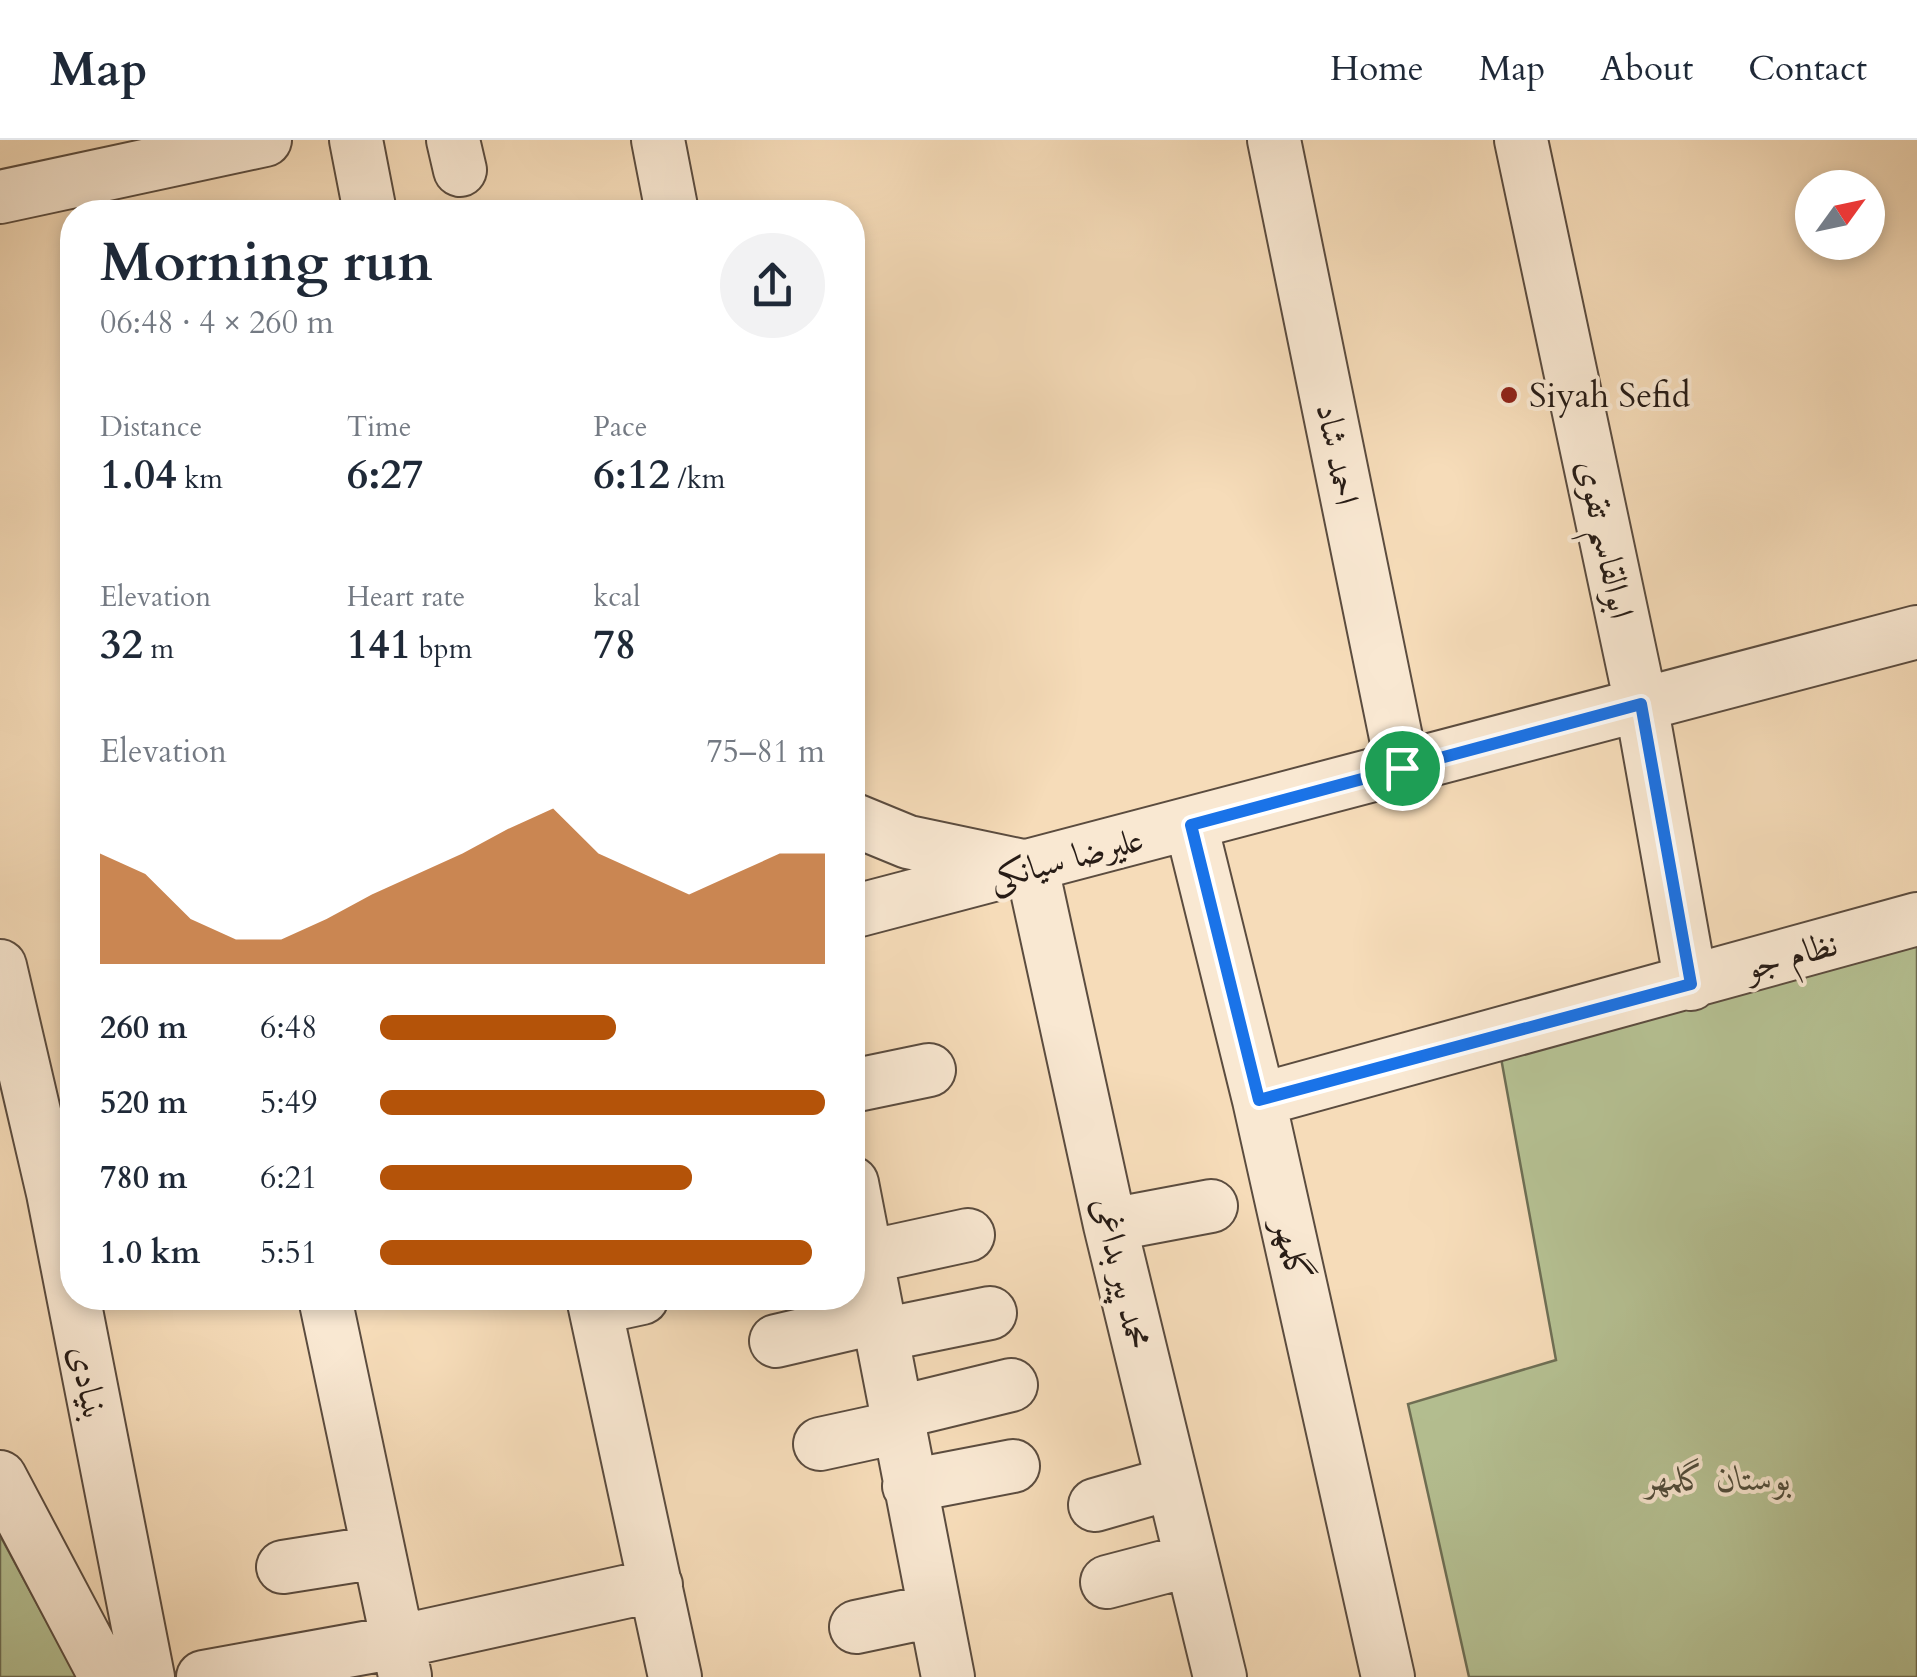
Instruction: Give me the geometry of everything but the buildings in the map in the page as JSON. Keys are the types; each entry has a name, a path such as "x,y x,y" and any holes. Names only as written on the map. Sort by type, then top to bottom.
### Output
{"street":[{"path":"0,197 88,195 265,140"},
{"path":"356,140 368,200"},
{"path":"658,140 670,200"},
{"name":"احمد شاد","path":"1274,140 1402,768"},
{"name":"ابوالقاسم تقوی","path":"1521,140 1641,704 1691,984"},
{"name":"علیرضا سیانکی","path":"865,909 1032,868 1917,632"},
{"path":"865,824 908,842 1032,868"},
{"name":"گلمهر","path":"1191,825 1259,1100 1388,1677"},
{"name":"محمد پیر بداغی","path":"1032,868 1110,1225 1220,1677"},
{"name":"نظام جو","path":"1259,1100 1917,919"},
{"name":"بنیادی","path":"0,966 60,1180"},
{"path":"865,1083 929,1070"},
{"path":"1110,1225 1212,1206"},
{"path":"866,1257 968,1234"},
{"path":"865,1252 932,1611 948,1677"},
{"name":"بنیادی","path":"79,1310 148,1677"},
{"path":"328,1310 401,1660"},
{"path":"611,1310 675,1677"},
{"path":"776,1341 990,1313"},
{"path":"820,1444 1011,1385"},
{"path":"909,1486 1013,1466"},
{"path":"0,1478 99,1664 110,1677"},
{"path":"1095,1506 1172,1484"},
{"path":"283,1567 378,1552"},
{"path":"1107,1582 1191,1560"},
{"path":"203,1677 401,1660 656,1584"},
{"path":"856,1627 932,1611"}],"green space":[{"name":"بوستان گلمهر","path":"1917,912 1917,1677 1469,1677 1408,1404 1556,1360 1497,1036"},
{"path":"0,1535 67,1659 81,1677 0,1677"}],"place":[{"name":"Siyah Sefid","path":"1509,395"}],"route":[{"path":"1641,704 1691,984 1259,1100 1191,825 1402,768 1641,704"}]}
